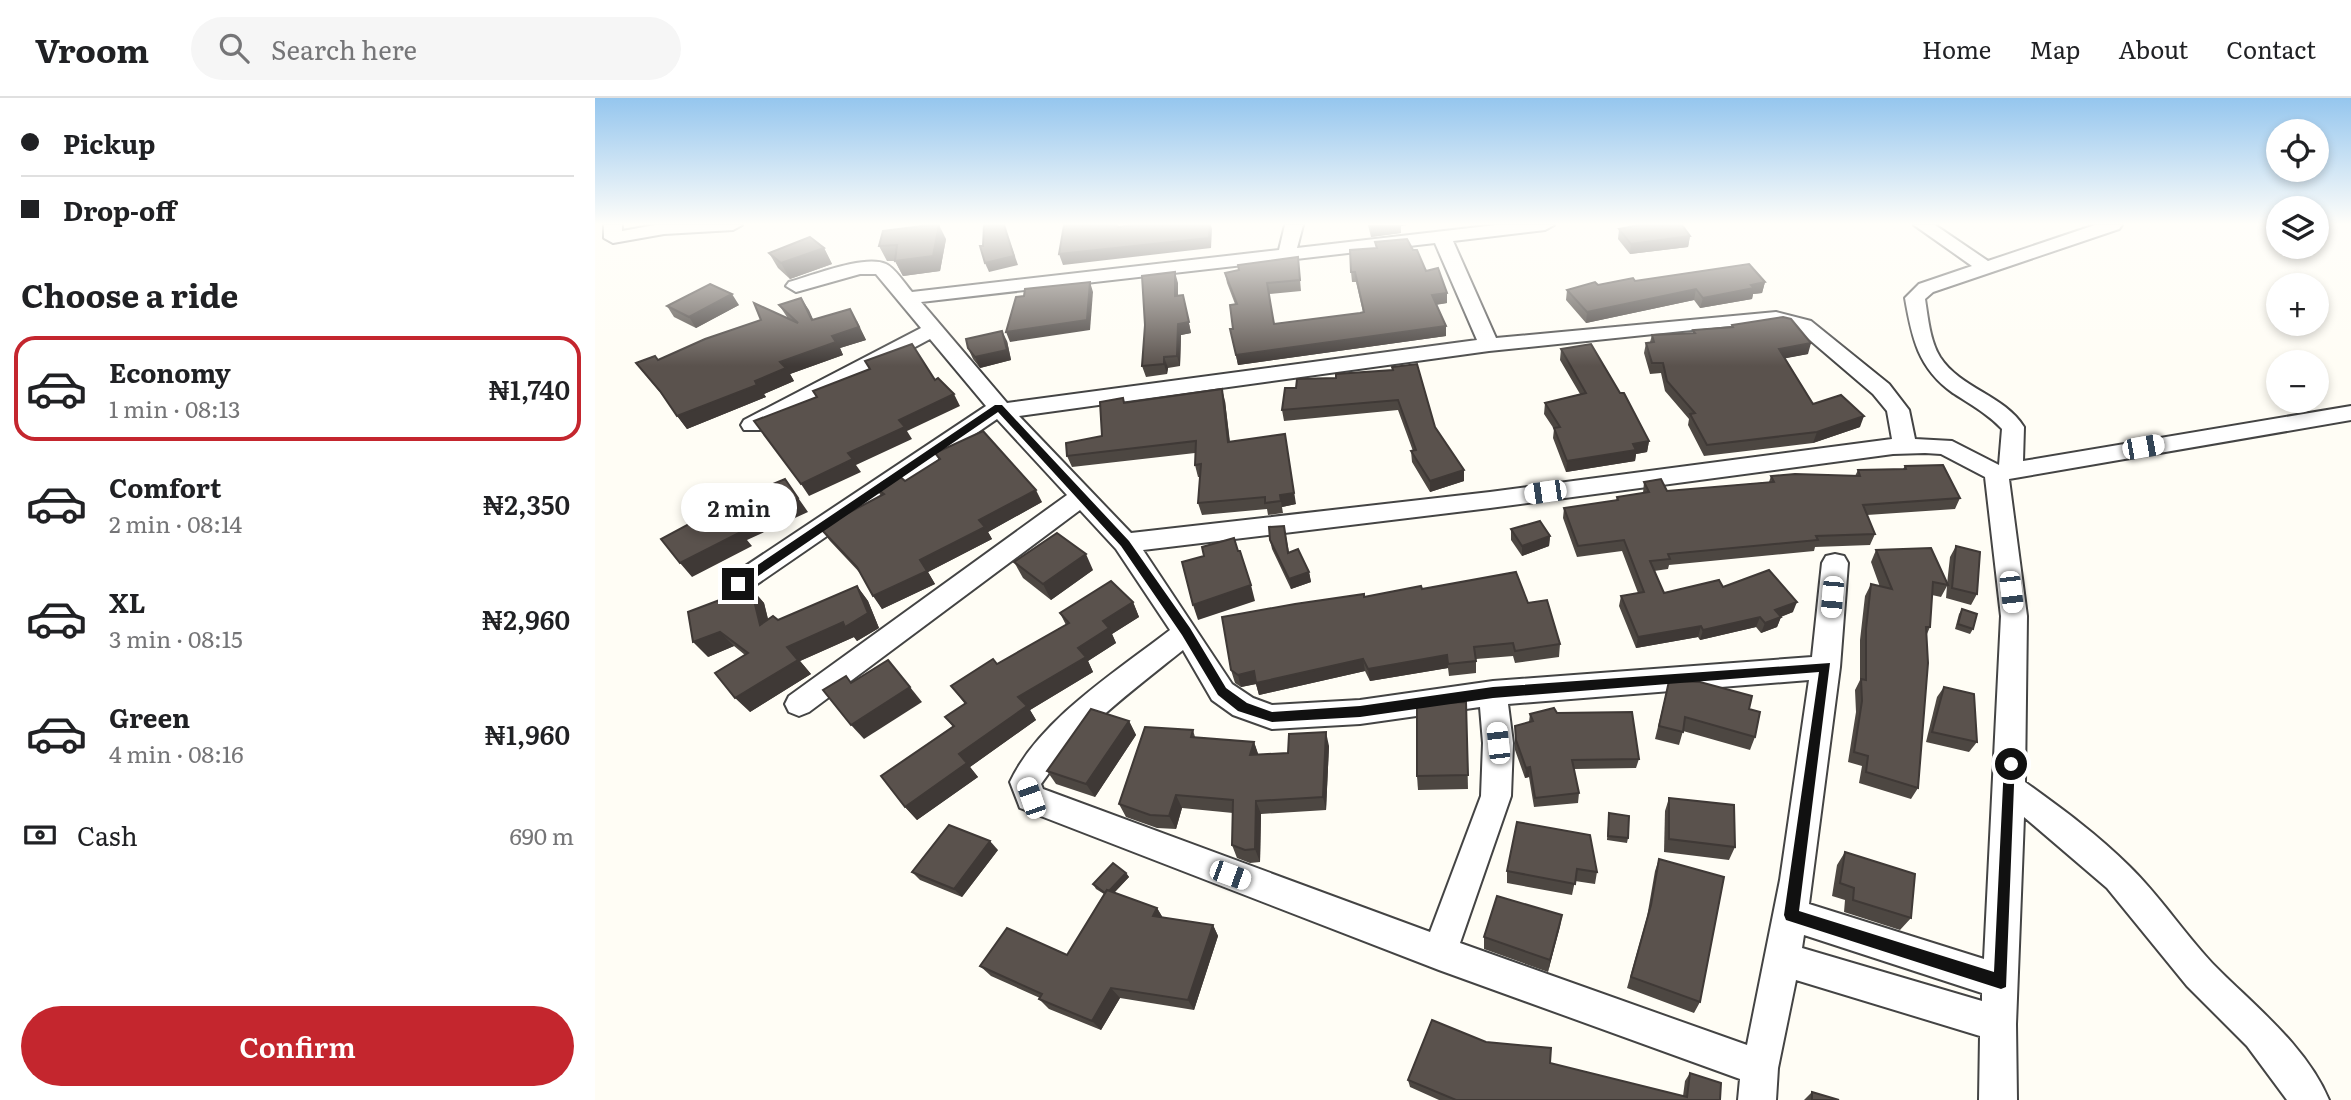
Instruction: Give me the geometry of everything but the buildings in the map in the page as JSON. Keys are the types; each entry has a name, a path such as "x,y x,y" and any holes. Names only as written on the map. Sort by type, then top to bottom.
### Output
{"street":[{"path":"796,286 852,272"},
{"path":"885,272 1000,409 1125,543 1186,632 1222,692 1243,707 1272,717 1360,712 1493,692 1826,667"},
{"path":"909,298 1129,272"},
{"path":"1457,272 1489,345"},
{"path":"1972,272 1926,288 1915,298 1925,347 1933,363 1946,376 1991,405 2013,427 2003,472 2014,616 2010,788 1998,1024 1998,1100"},
{"path":"738,584 1000,409 1489,345 1769,316 1804,325 1822,337 1881,389 1898,410 1918,447"},
{"path":"752,425 935,329"},
{"path":"1125,543 1477,501 1892,446 1944,446 2003,472 2351,413"},
{"path":"799,704 1081,496"},
{"path":"1186,632 1085,717 1035,765 1025,782 1031,798 1048,807 1439,953 1758,1084 1785,960 1826,667 1835,562"},
{"path":"1439,953 1496,796 1498,743 1493,692"},
{"path":"2010,788 2061,826 2118,877 2199,974 2260,1033 2310,1100"},
{"path":"1791,915 2001,982"},
{"path":"1785,960 1998,1024"}],"route":[{"path":"738,584 999,407 1125,543 1186,632 1222,692 1243,707 1272,717 1360,712 1493,692 1826,667 1791,915 2001,982 2011,764"}]}
